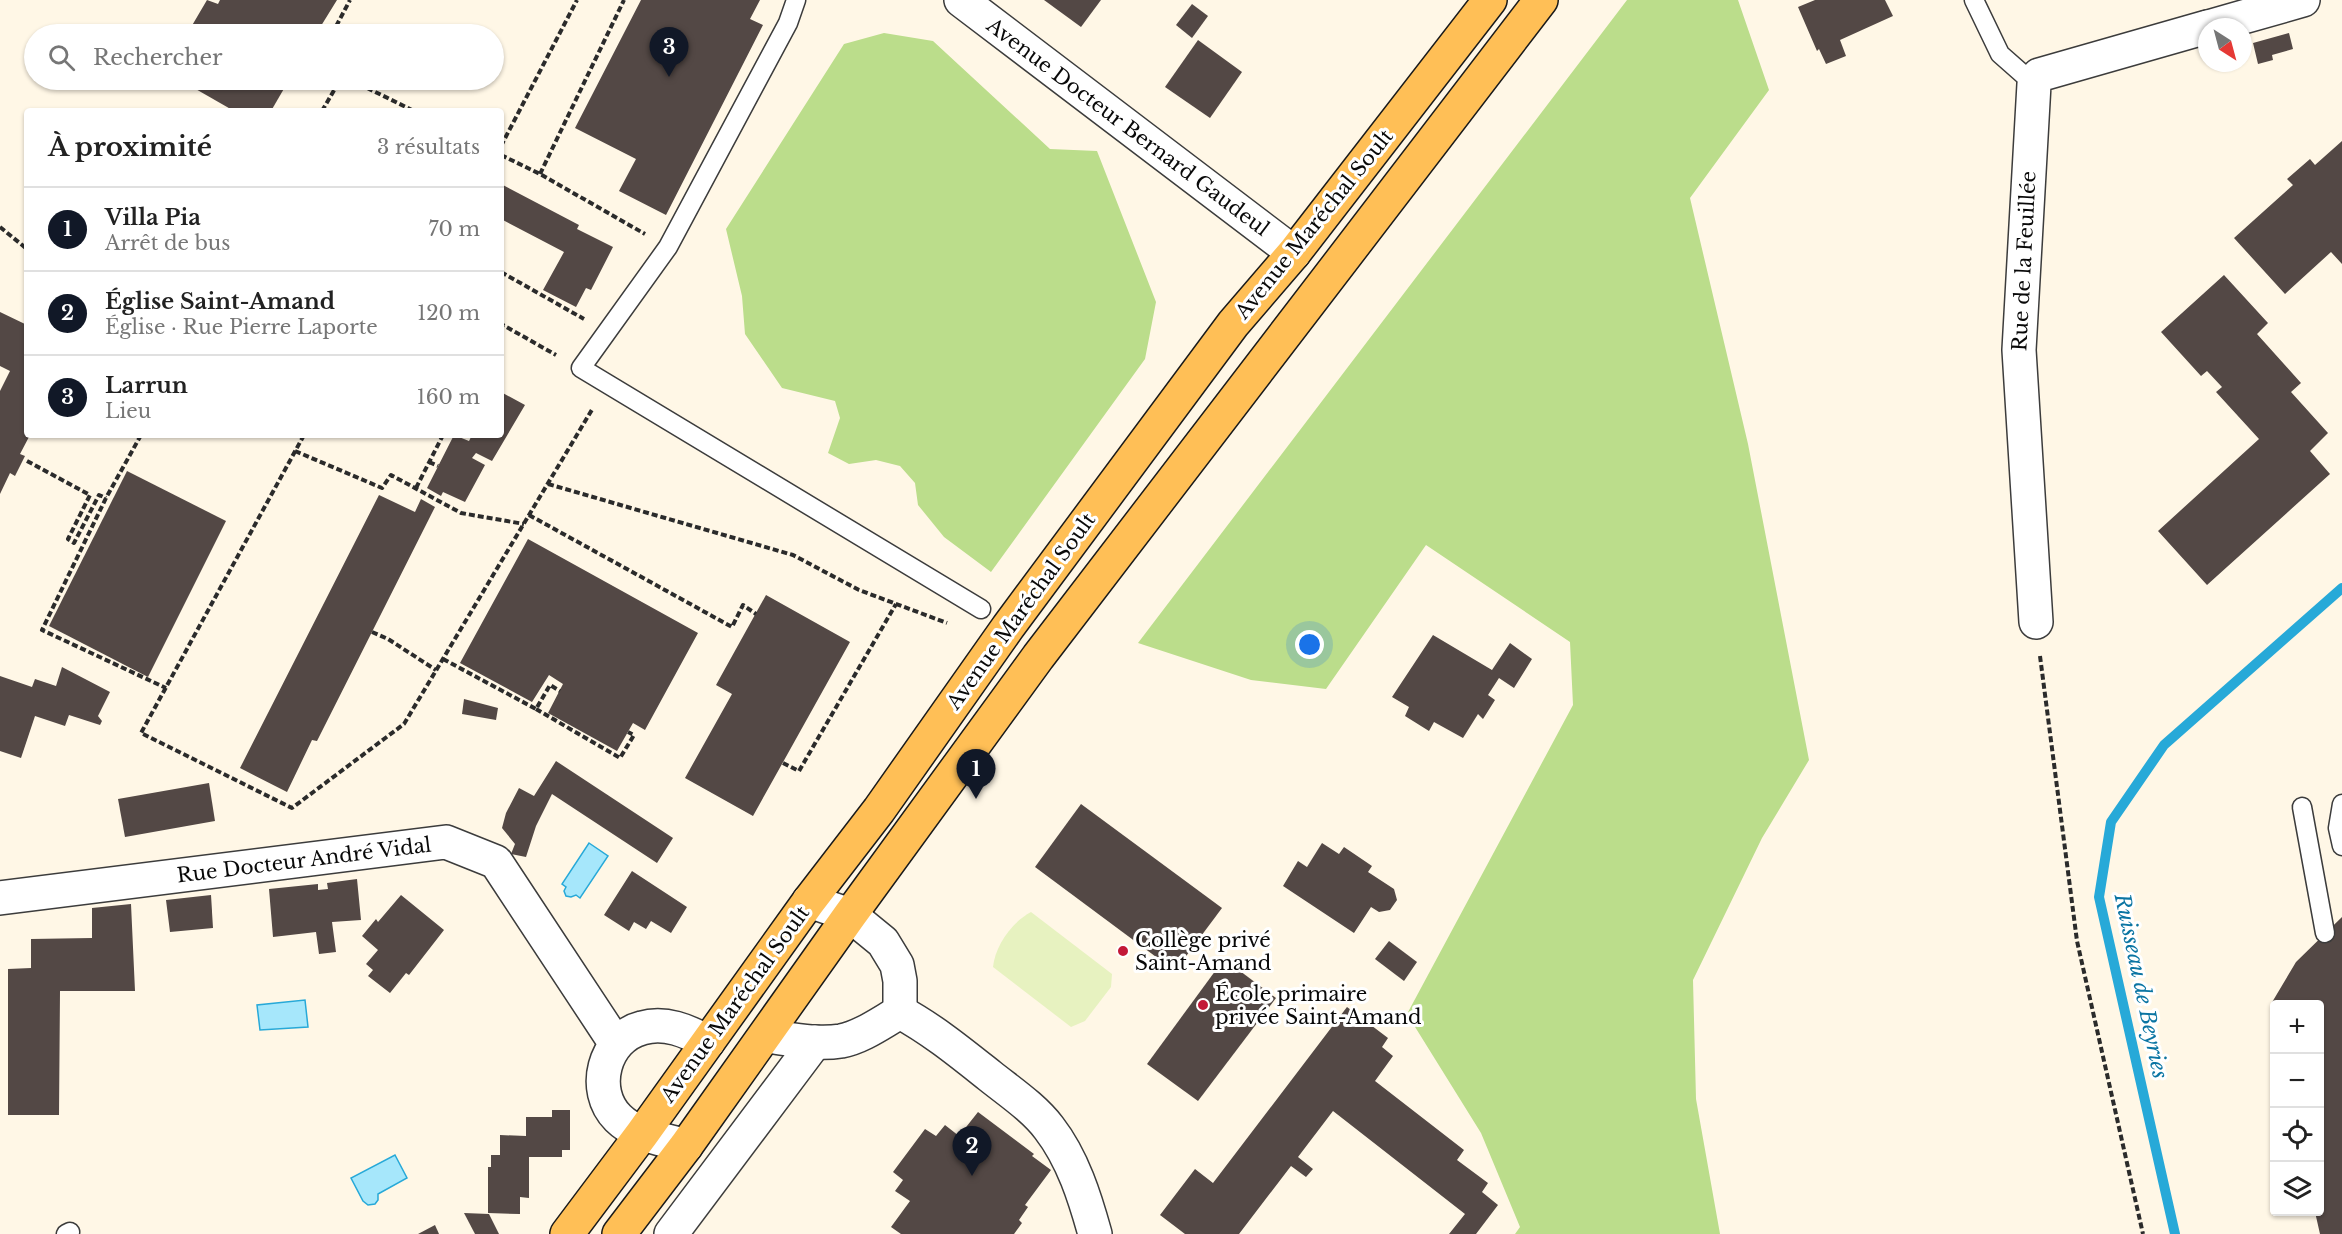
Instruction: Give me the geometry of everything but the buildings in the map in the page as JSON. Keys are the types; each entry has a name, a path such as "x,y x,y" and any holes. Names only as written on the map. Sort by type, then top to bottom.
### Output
{"main road":[{"name":"Avenue Maréchal Soult","path":"567,1234 642,1134 809,901 879,810 1008,627 1233,324 1294,253 1490,0"},
{"path":"619,1234 686,1146 850,915 1045,648 1541,0"}],"street":[{"name":"Avenue Docteur Bernard Gaudeul","path":"961,0 1294,253"},
{"path":"2240,18 2303,0"},
{"path":"2034,84 2039,75 2198,30"},
{"name":"Rue de la Feuillée","path":"2034,84 2019,350 2036,622"},
{"name":"Rue Docteur André Vidal","path":"0,898 446,842 496,862 616,1044"},
{"path":"809,901 850,915 883,942 897,964 900,981 900,1012"},
{"path":"765,1036 815,1042 842,1041 900,1012"},
{"path":"900,1012 926,1026 1014,1094 1049,1127 1076,1176 1095,1234"},
{"path":"686,1146 642,1134 618,1118 608,1104 603,1085 603,1074 616,1044 630,1032 643,1027 661,1026 685,1029 708,1042"},
{"path":"671,1234 815,1042"}],"lane":[{"path":"796,0 788,22 668,247 581,368 607,386 981,609"},
{"path":"1974,0 2000,54 2034,84"},
{"path":"2342,804 2338,828 2342,846"},
{"path":"2302,807 2325,933"}],"path":[{"path":"337,24 350,0"},
{"path":"504,140 577,0"},
{"path":"540,174 624,0"},
{"path":"324,108 334,90"},
{"path":"371,90 408,108"},
{"path":"504,156 540,174 668,247"},
{"path":"0,227 24,247"},
{"path":"504,274 607,332"},
{"path":"504,327 581,368"},
{"path":"302,438 141,733 292,808 404,724 607,386"},
{"path":"139,438 106,498 42,630 166,688"},
{"path":"416,488 441,438"},
{"path":"295,451 382,488 391,475 461,513 524,524"},
{"path":"27,461 90,495 68,539 74,543 99,495 106,498"},
{"path":"429,462 438,466"},
{"path":"548,484 793,555 859,590 946,623 981,609"},
{"path":"529,515 732,627 743,605 756,614"},
{"path":"783,763 799,771 896,604"},
{"path":"2036,622 2078,941 2143,1234"},
{"path":"372,632 388,639 436,670"},
{"path":"443,659 620,758 634,735 628,732"},
{"path":"536,709 550,685 560,691"}],"green space":[{"path":"1627,0 1738,0 1769,90 1690,198 1748,444 1809,760 1762,838 1693,980 1696,1099 1720,1234 1515,1234 1520,1227 1481,1133 1407,1014 1573,705 1570,642 1426,545 1326,689 1251,680 1138,643"},
{"path":"884,33 933,41 1050,149 1097,151 1156,302 1145,359 991,572 944,537 918,505 915,483 900,466 876,460 849,464 828,453 840,418 835,401 782,388 745,334 742,296 726,229 844,44"},
{"path":"1031,912 1112,974 1111,987 1085,1021 1071,1027 993,967 997,951 1006,935 1017,922"}],"water":[{"path":"589,843 608,856 580,898 576,895 566,896 564,891 566,887 562,884"},
{"path":"305,1000 308,1027 260,1030 257,1005"},
{"path":"395,1155 407,1178 378,1194 375,1204 368,1205 363,1201 351,1178"}],"waterway":[{"name":"Ruisseau de Beyries","path":"2175,1234 2099,897 2111,822 2164,745 2342,588"}],"place":[{"name":"Larrun","path":"669,77"},
{"name":"Villa Pia","path":"976,799"},
{"name":"Collège privé Saint-Amand","path":"1123,951"},
{"name":"École primaire privée Saint-Amand","path":"1203,1005"},
{"name":"Église Saint-Amand","path":"972,1176"}]}
